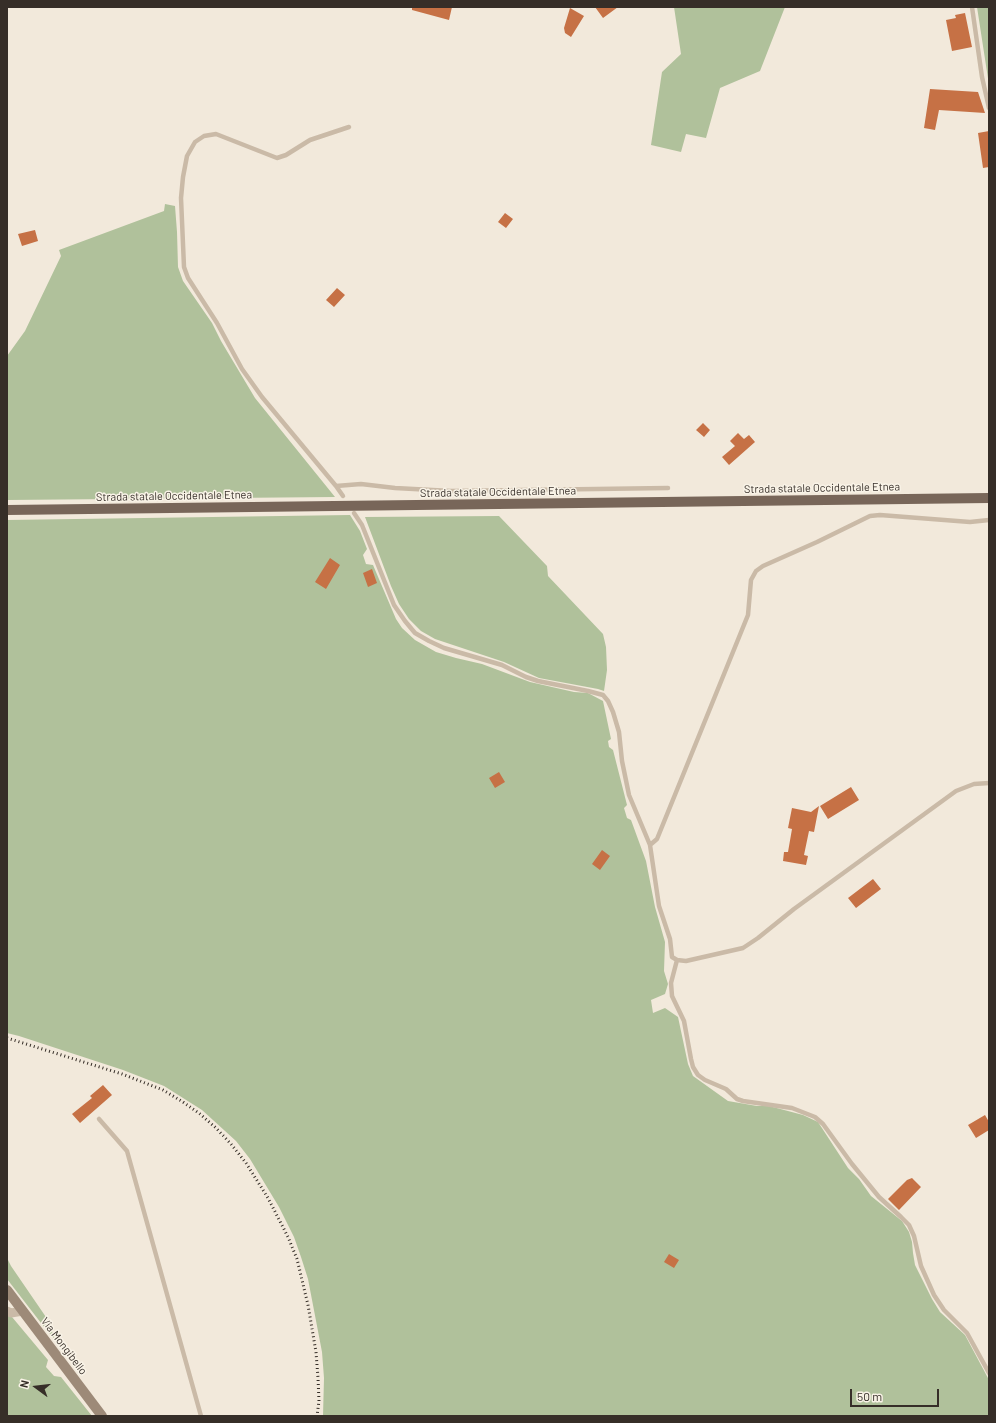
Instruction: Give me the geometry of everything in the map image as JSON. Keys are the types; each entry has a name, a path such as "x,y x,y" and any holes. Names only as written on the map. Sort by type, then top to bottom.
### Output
{"main road":[{"name":"Strada statale Occidentale Etnea","path":"7,510 989,498"}],"street":[{"name":"Via Mongibello","path":"7,1290 102,1416"},
{"path":"7,1311 11,1313 23,1311"}],"lane":[{"path":"972,7 982,77 989,108"},
{"path":"343,496 242,369 217,323 188,278 184,267 180,198 187,156 196,142 204,136 216,134 277,158 286,155 310,140 349,127"},
{"path":"336,486 361,484 395,488 451,491 668,488"},
{"path":"354,513 362,526 394,605 415,632 444,648 502,665 526,677 603,695 608,701 619,732 622,761 629,795 650,844 659,906 670,939 672,957 676,960 686,961 743,948 956,791 974,784 989,783"},
{"path":"650,844 657,840 748,615 751,580 756,571 763,566 870,516 880,515 970,522 989,520"},
{"path":"676,960 672,983 672,996 684,1021 690,1059 698,1075 726,1089 737,1099 792,1108 815,1117 823,1124 878,1197 902,1217 909,1225 914,1236 921,1266 934,1295 944,1310 967,1333 989,1373"},
{"path":"99,1119 127,1151 201,1416"}],"green space":[{"path":"674,7 785,7 760,71 720,88 706,138 686,134 681,152 651,145 662,72 681,54"},
{"path":"977,7 989,7 989,85"},
{"path":"165,204 175,206 178,267 183,281 212,323 255,398 335,497 7,500 7,356 25,331 61,256 59,250 164,211"},
{"path":"350,515 360,531 367,549 363,555 366,564 373,565 396,619 402,628 415,640 436,652 482,664 530,682 574,692 588,693 603,701 611,739 608,741 609,747 613,750 627,805 624,808 627,818 631,820 646,861 655,907 665,942 664,971 668,984 665,994 651,1000 653,1013 665,1008 678,1017 688,1064 693,1076 728,1101 757,1106 769,1106 803,1115 818,1122 848,1168 859,1179 871,1196 902,1221 909,1232 912,1242 915,1265 932,1299 940,1312 965,1335 989,1380 989,1416 323,1416 324,1378 322,1352 308,1279 294,1237 279,1207 250,1159 236,1141 202,1110 164,1086 123,1070 7,1033 7,520"},
{"path":"499,516 547,566 548,576 603,634 606,647 607,670 604,691 539,678 504,662 435,639 421,631 409,619 399,604 365,517"},
{"path":"7,1258 48,1320 55,1339 7,1279"},
{"path":"7,1315 12,1317 48,1360 46,1367 54,1376 61,1377 92,1416 7,1416"}],"building":[{"path":"412,7 452,7 449,20 412,10"},
{"path":"595,7 618,7 603,18"},
{"path":"570,8 584,16 571,37 565,33 564,28"},
{"path":"965,13 972,47 952,51 946,20 956,18 955,15"},
{"path":"930,89 978,92 985,113 939,110 935,130 924,128"},
{"path":"989,131 989,167 983,168 978,133"},
{"path":"505,213 513,219 506,228 498,222"},
{"path":"35,230 38,241 22,246 18,234"},
{"path":"337,288 345,295 334,307 326,300"},
{"path":"703,423 710,430 704,437 696,430"},
{"path":"738,433 744,439 749,435 755,442 729,465 722,457 735,446 730,441"},
{"path":"330,558 340,565 326,589 315,582"},
{"path":"372,569 377,583 368,587 363,573"},
{"path":"499,772 505,782 495,788 489,778"},
{"path":"851,787 859,800 828,819 820,806"},
{"path":"819,806 814,832 809,831 804,855 808,856 806,865 783,861 784,852 788,852 792,829 788,828 792,808 811,812"},
{"path":"602,850 610,856 600,870 592,864"},
{"path":"873,879 881,889 856,908 848,898"},
{"path":"103,1085 112,1095 80,1123 72,1114 92,1098 90,1096"},
{"path":"985,1115 989,1122 989,1130 976,1138 968,1125"},
{"path":"912,1178 921,1187 899,1210 888,1199 907,1180"},
{"path":"669,1254 679,1260 674,1268 664,1262"}],"railway":[{"path":"7,1038 122,1074 163,1090 200,1114 231,1144 246,1163 268,1198 288,1237 297,1259 308,1305 316,1352 319,1401 317,1416"}]}
